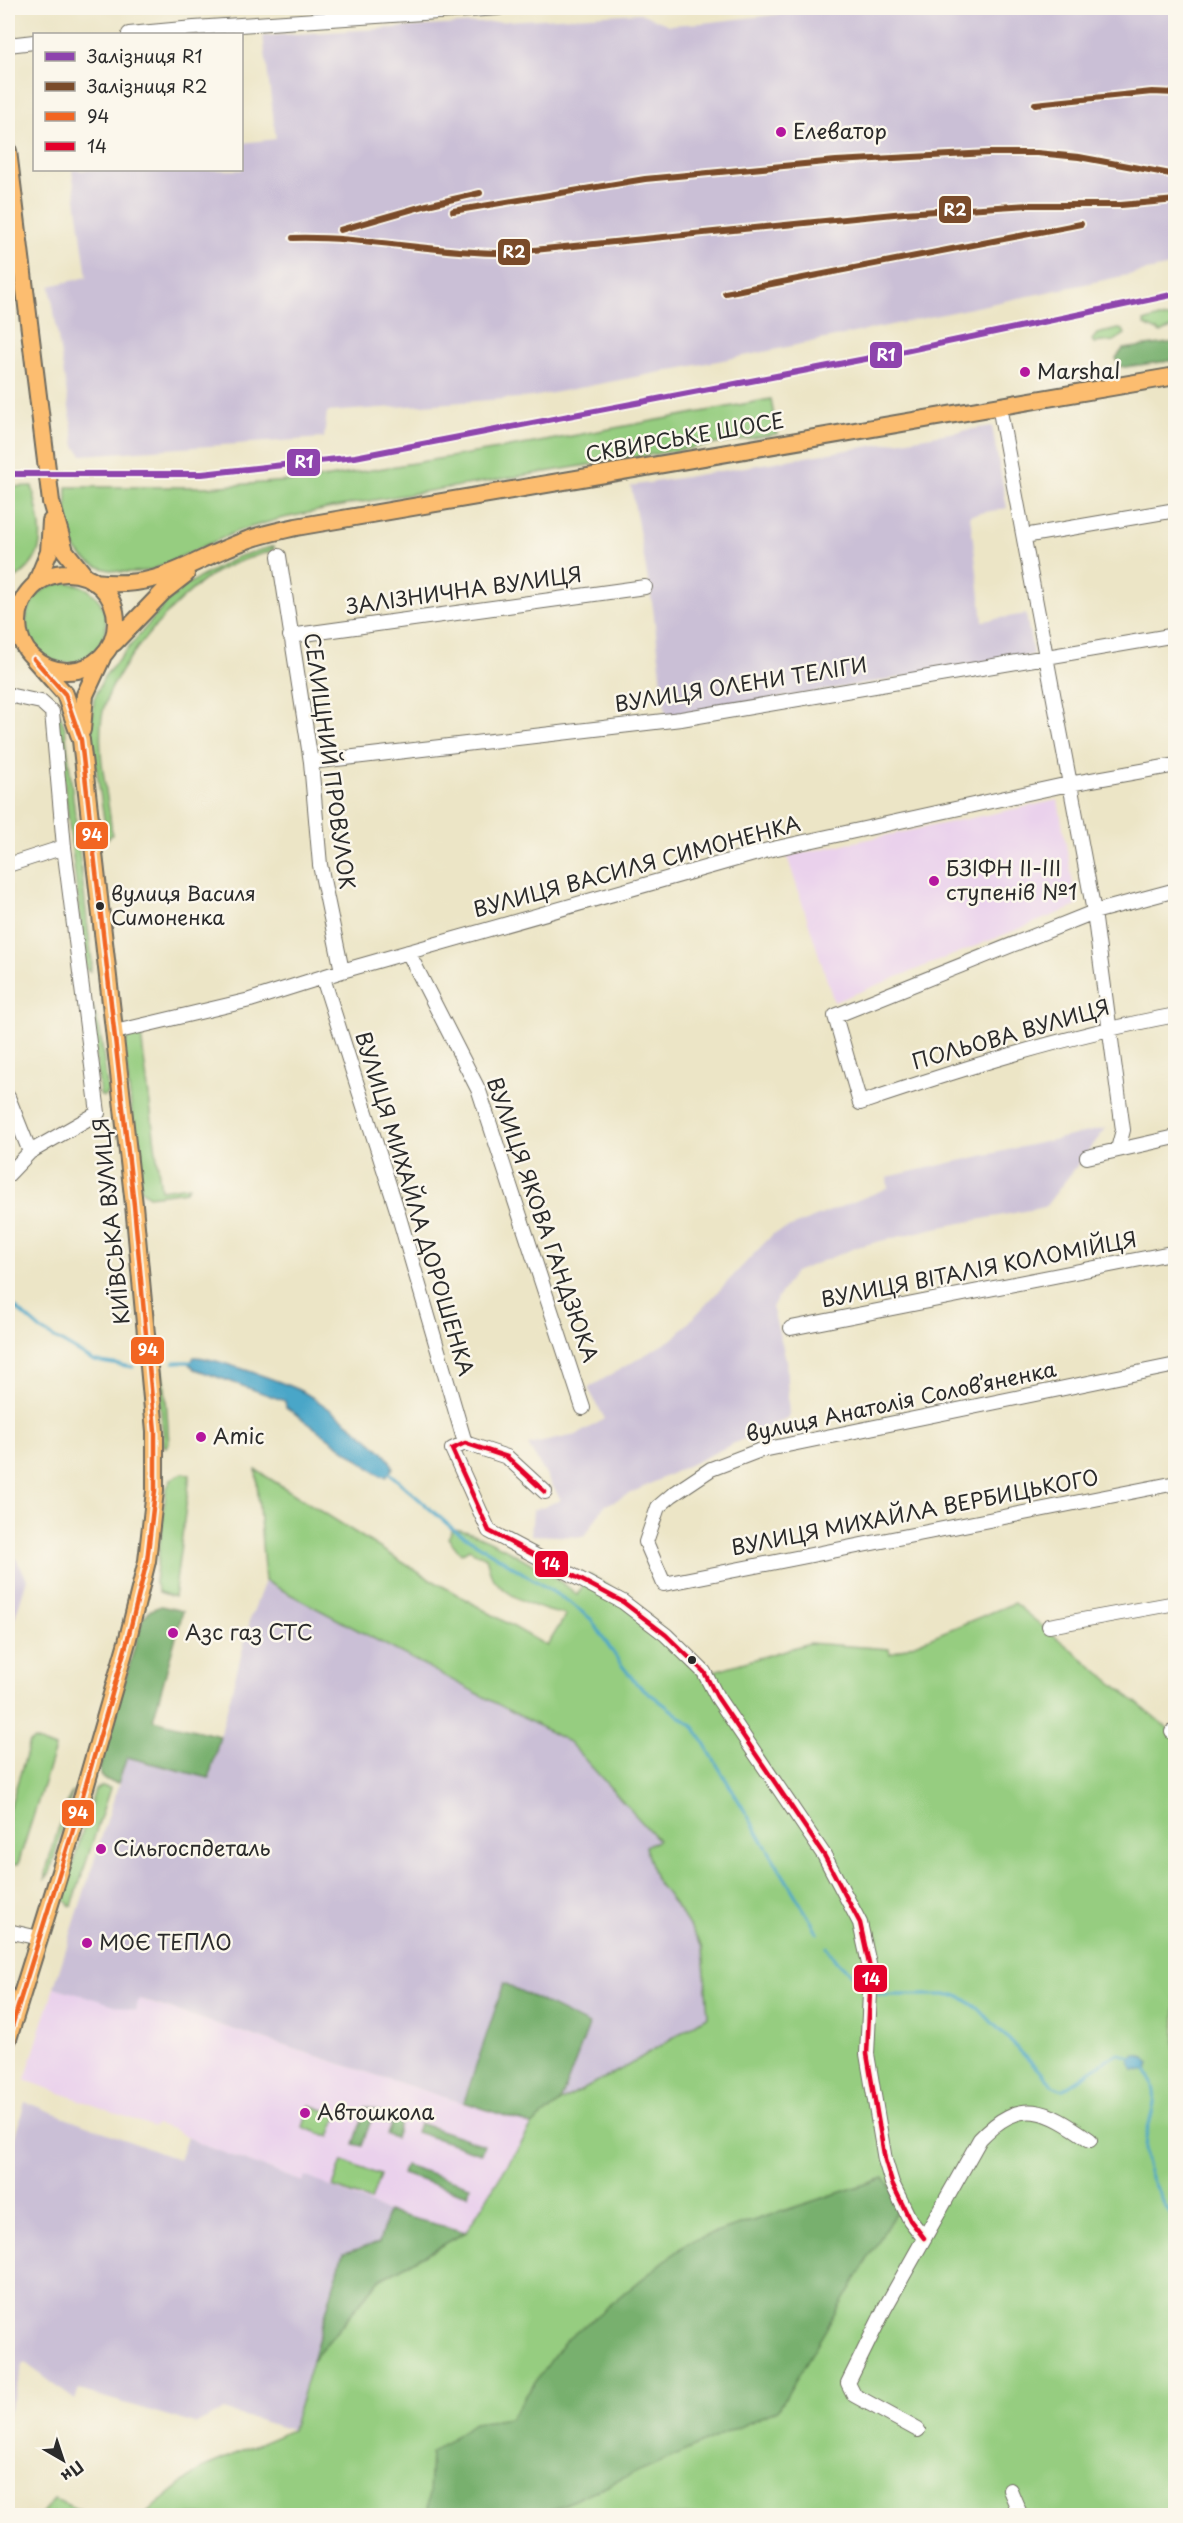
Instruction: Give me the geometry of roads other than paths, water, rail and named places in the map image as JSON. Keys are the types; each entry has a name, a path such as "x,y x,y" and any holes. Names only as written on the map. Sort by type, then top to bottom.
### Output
{"main road":[{"path":"8,151 51,502 65,551 106,593 117,619 116,634 108,650 91,665 68,672 56,671 29,654 8,634"},
{"name":"СКВИРСЬКЕ ШОСЕ","path":"90,579 140,583 162,577 245,541 296,527 1176,376"},
{"path":"29,654 19,634 20,605 49,552 51,502"},
{"name":"СКВИРСЬКЕ ШОСЕ","path":"108,650 163,592 206,559"},
{"path":"8,597 62,574 90,579"},
{"name":"КИЇВСЬКА ВУЛИЦЯ","path":"8,2038 72,1833 130,1631 147,1561 155,1491 155,1431 125,1116 81,740 86,695 108,650"},
{"name":"КИЇВСЬКА ВУЛИЦЯ","path":"29,654 64,694 81,740"}],"street":[{"path":"140,33 214,26 499,8"},
{"path":"8,45 33,42"},
{"path":"999,406 1094,912 1123,1130 1118,1149"},
{"path":"1024,536 1176,510"},
{"name":"СЕЛИЩНИЙ ПРОВУЛОК","path":"279,556 311,762 320,865 342,971"},
{"name":"ЗАЛІЗНИЧНА ВУЛИЦЯ","path":"290,636 645,587"},
{"name":"ВУЛИЦЯ ОЛЕНИ ТЕЛІГИ","path":"311,762 681,719 1176,635"},
{"name":"КИЇВСЬКА ВУЛИЦЯ","path":"8,695 41,702 52,712 64,847 98,1113"},
{"name":"ВУЛИЦЯ ВАСИЛЯ СИМОНЕНКА","path":"115,1032 250,1000 342,971 768,850 1069,784 1176,765"},
{"path":"8,866 64,847"},
{"path":"1094,912 1176,890"},
{"name":"ПОЛЬОВА ВУЛИЦЯ","path":"1094,912 835,1016 860,1103 985,1062 1108,1027 1176,1015"},
{"name":"ВУЛИЦЯ ЯКОВА ГАНДЗЮКА","path":"408,952 479,1091 583,1408"},
{"name":"ВУЛИЦЯ МИХАЙЛА ДОРОШЕНКА","path":"323,978 397,1210 465,1443"},
{"path":"8,1096 30,1152"},
{"path":"8,1175 30,1152 98,1113 125,1116"},
{"path":"1087,1157 1176,1137"},
{"name":"ВУЛИЦЯ ВІТАЛІЯ КОЛОМІЙЦЯ","path":"791,1328 1176,1252"},
{"name":"вулиця Анатолія Соловʼяненка","path":"664,1584 645,1542 658,1507 711,1469 758,1452 1176,1365"},
{"path":"544,1492 507,1457 465,1443 452,1449 489,1530 623,1602 674,1642 704,1672 717,1697 824,1855 860,1923 871,1973 867,2054 885,2160 892,2183 910,2220 924,2238"},
{"name":"ВУЛИЦЯ МИХАЙЛА ВЕРБИЦЬКОГО","path":"664,1584 1176,1483"},
{"path":"1049,1626 1176,1602"},
{"path":"8,1931 39,1938"},
{"path":"918,2430 854,2395 848,2383 885,2308 980,2139 994,2124 1007,2116 1020,2112 1039,2112 1067,2124 1090,2140"},
{"path":"1010,2490 1021,2516"}],"water":[{"path":"194,1357 231,1365 303,1392 338,1415 368,1439 390,1460 393,1468 386,1477 381,1476 286,1407 285,1401 195,1369 190,1364"},
{"path":"1135,2055 1146,2057 1150,2064 1147,2071 1133,2070 1129,2062"}],"waterway":[{"path":"8,1301 41,1330 94,1361 133,1367"},
{"path":"174,1362 194,1362"},
{"path":"388,1472 453,1529 569,1602 591,1619 636,1683 695,1728 818,1933"},
{"path":"827,1947 835,1960 862,1982"},
{"path":"878,1995 958,1995 979,2009 1054,2086 1063,2090 1118,2053 1134,2060"},
{"path":"1146,2070 1154,2092 1153,2111 1146,2140 1146,2161 1156,2188 1176,2223"}],"rail line":[{"name":"R2","path":"1035,104 1152,92 1176,93"},
{"name":"R2","path":"453,211 645,179 836,161 989,153 1037,153 1079,157 1176,175"},
{"name":"R2","path":"340,230 427,205 480,193"},
{"name":"R2","path":"293,238 320,238 504,253 904,213 1029,205 1121,205 1176,200"},
{"name":"R2","path":"725,293 1081,224"},
{"name":"R1","path":"8,474 202,474 355,457 886,355 1176,294"}],"place":[{"name":"Елеватор","path":"781,132"},
{"name":"Marshal","path":"1025,372"},
{"name":"БЗІФН ІІ-ІІІ ступенів №1","path":"934,881"},
{"name":"вулиця Василя Симоненка","path":"100,906"},
{"name":"Amic","path":"201,1437"},
{"name":"Азс газ СТС","path":"173,1633"},
{"name":"Сільгоспдеталь","path":"101,1849"},
{"name":"МОЄ ТЕПЛО","path":"87,1943"},
{"name":"Автошкола","path":"305,2113"}]}
